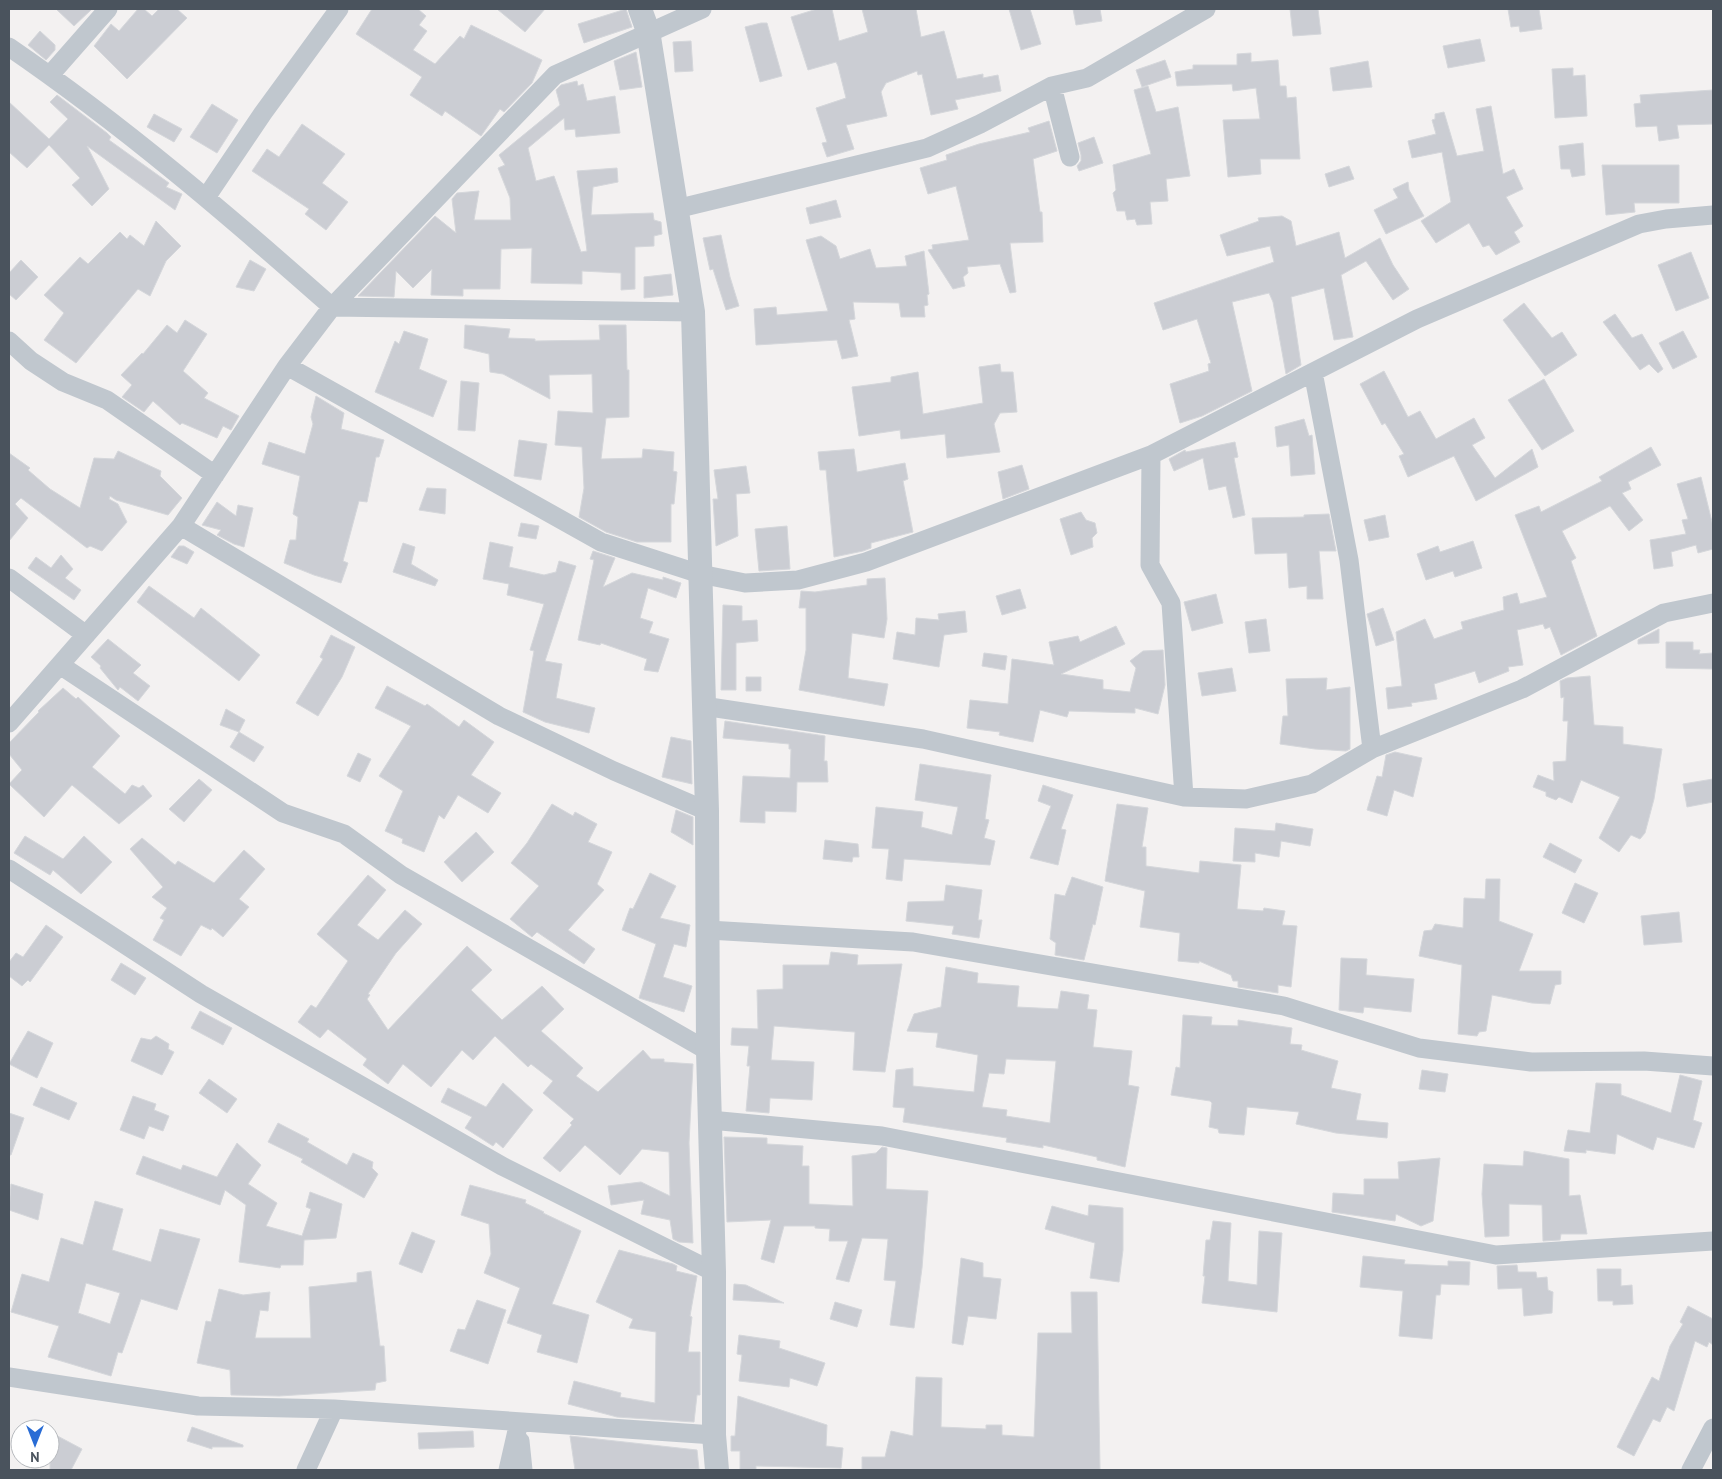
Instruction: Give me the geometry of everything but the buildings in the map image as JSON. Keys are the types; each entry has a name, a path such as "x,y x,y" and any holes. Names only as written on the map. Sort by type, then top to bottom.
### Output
{"street":[{"path":"50,75 108,9"},
{"path":"207,196 263,113 339,9"},
{"path":"640,9 648,31 692,312 707,811 708,1051 714,1272 714,1435 717,1470"},
{"path":"9,723 181,526 287,366 332,306 555,75 648,31 702,9"},
{"path":"676,209 927,148 980,124 1052,86 1087,78 1206,9"},
{"path":"9,48 50,75 207,196 332,306 692,312"},
{"path":"1052,86 1070,157"},
{"path":"287,366 602,542 700,574 745,583 798,580 866,562 1151,455 1416,319 1639,224 1666,219 1713,215"},
{"path":"9,341 31,361 63,382 108,400 215,475"},
{"path":"1313,372 1349,560 1372,749"},
{"path":"1151,455 1150,565 1171,603 1184,797"},
{"path":"181,526 498,716 614,771 707,811"},
{"path":"9,578 86,635"},
{"path":"704,706 923,740 1184,797 1246,798 1312,784 1372,749 1522,689 1664,613 1713,603"},
{"path":"60,665 283,813 344,834 401,875 708,1051"},
{"path":"9,870 201,994 502,1166 714,1272"},
{"path":"708,930 913,942 1284,1006 1418,1048 1531,1062 1644,1061 1713,1066"},
{"path":"710,1120 882,1136 1496,1255 1713,1240"},
{"path":"9,1377 198,1406 334,1409 714,1435"},
{"path":"306,1470 334,1409"},
{"path":"508,1470 519,1422"},
{"path":"519,1422 523,1470"},
{"path":"1691,1470 1713,1428"}]}
